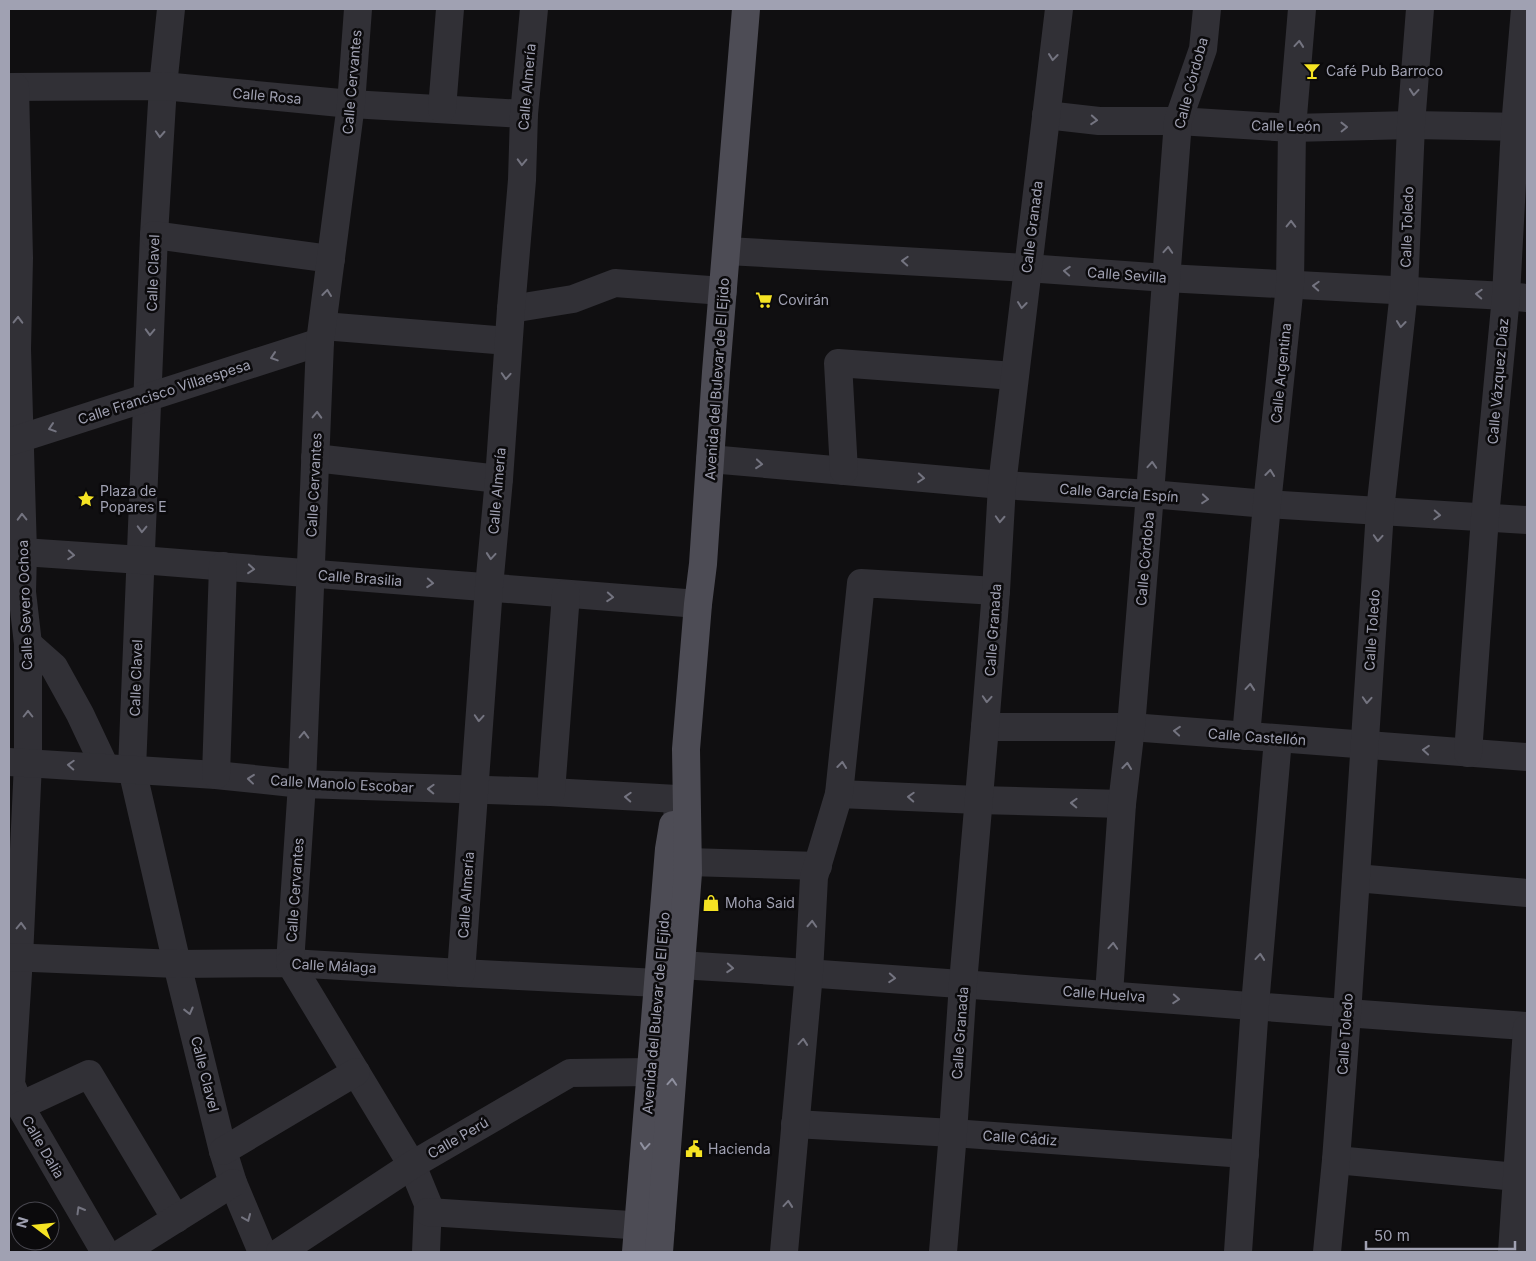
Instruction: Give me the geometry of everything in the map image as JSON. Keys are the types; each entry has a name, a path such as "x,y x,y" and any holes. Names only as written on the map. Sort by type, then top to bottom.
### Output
{"main road":[{"name":"Avenida del Bulevar de El Ejido","path":"648,1239 681,965 686,903 688,862 686,749 703,564 746,9"},
{"name":"Avenida del Bulevar de El Ejido","path":"648,1239 651,1072 670,849 676,799 686,749"}],"street":[{"name":"Calle Clavel","path":"171,9 163,86 154,235 132,769 223,1151 233,1183 262,1252"},
{"name":"Calle Cervantes","path":"290,963 302,784 321,334 351,104 358,9"},
{"path":"442,109 450,9"},
{"name":"Calle Almería","path":"461,974 488,587 499,479 510,309 522,180 524,114 534,9"},
{"name":"Calle Granada","path":"943,1252 963,983 996,591 1002,485 1059,9"},
{"name":"Calle Córdoba","path":"1109,994 1122,804 1131,727 1178,121 1202,49 1207,9"},
{"name":"Calle Argentina","path":"1246,736 1266,504 1290,285 1292,128 1302,9"},
{"name":"Calle Toledo","path":"1327,1252 1347,1014 1380,511 1404,291 1411,125 1420,9"},
{"name":"Calle Vázquez Díaz","path":"1468,753 1486,517 1517,297 1525,9"},
{"name":"Calle Rosa","path":"12,87 163,86 351,104 524,114"},
{"name":"Calle Severo Ochoa","path":"12,87 14,441 23,552 22,592 28,644 18,762"},
{"name":"Calle León","path":"1046,115 1099,121 1178,121 1292,128 1411,125 1521,127"},
{"path":"154,235 331,258"},
{"name":"Calle Sevilla","path":"727,251 1517,297"},
{"path":"510,309 573,299 615,282 723,291"},
{"path":"321,334 508,341"},
{"name":"Calle Francisco Villaespesa","path":"14,441 148,397 321,334"},
{"path":"844,471 838,363 1014,376"},
{"path":"315,458 499,479"},
{"name":"Calle García Espín","path":"710,459 1002,485 1527,520"},
{"name":"Calle Brasilia","path":"23,552 698,604"},
{"path":"216,775 223,566"},
{"path":"784,1252 809,972 814,877 839,794 861,583 996,591"},
{"path":"551,792 566,594"},
{"path":"28,644 54,667 80,714 105,767"},
{"name":"Calle Castellón","path":"985,727 1131,727 1527,757"},
{"path":"1238,1252 1278,738"},
{"name":"Calle Manolo Escobar","path":"18,762 216,775 302,784 473,791 551,792 676,799"},
{"name":"Calle Dalia","path":"18,762 11,1084 20,1106 105,1252"},
{"path":"839,794 1122,804"},
{"name":"Avenida del Bulevar de El Ejido","path":"676,799 678,850 686,903"},
{"path":"688,862 818,866"},
{"path":"1356,878 1527,893"},
{"name":"Calle Málaga","path":"14,957 177,964 290,963 461,974 658,983"},
{"path":"290,963 412,1165 428,1204 426,1252"},
{"name":"Calle Huelva","path":"681,965 963,983 1527,1027"},
{"path":"1512,1252 1527,1027"},
{"path":"223,1151 356,1072"},
{"name":"Calle Perú","path":"280,1252 412,1165 570,1073 651,1072"},
{"path":"20,1106 89,1074 176,1219"},
{"name":"Calle Cádiz","path":"795,1124 953,1133 1245,1154"},
{"path":"1336,1160 1517,1177"},
{"path":"123,1252 233,1183"},
{"path":"428,1212 648,1239"}],"place":[{"name":"Café Pub Barroco","path":"1312,71"},
{"name":"Covirán","path":"764,300"},
{"name":"Plaza de Popares E","path":"86,499"},
{"name":"Moha Said","path":"711,903"},
{"name":"Hacienda","path":"694,1149"}]}
